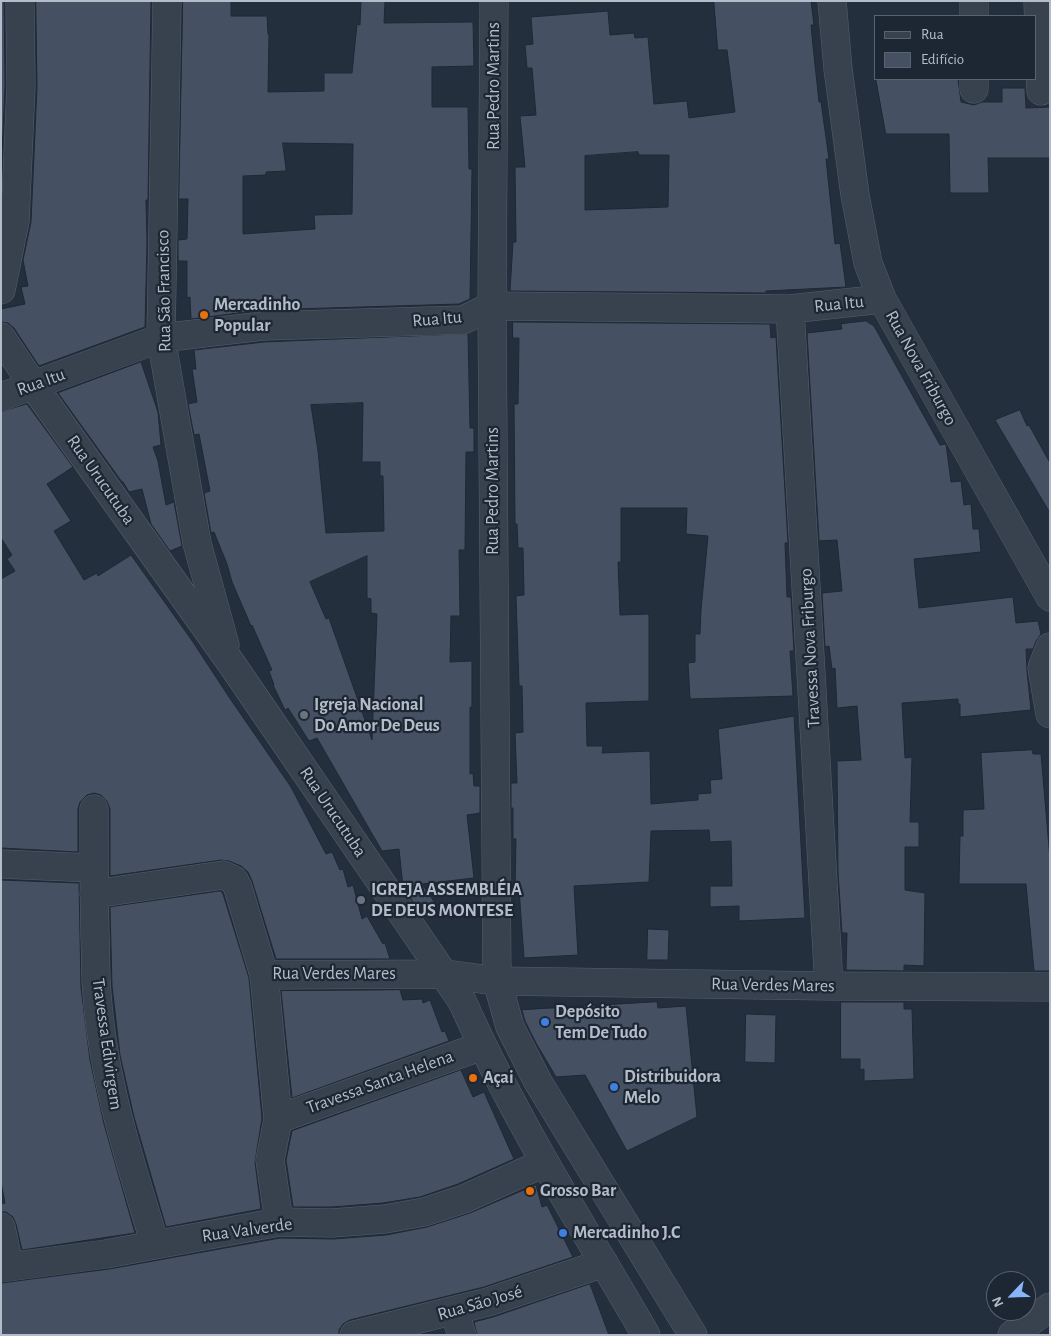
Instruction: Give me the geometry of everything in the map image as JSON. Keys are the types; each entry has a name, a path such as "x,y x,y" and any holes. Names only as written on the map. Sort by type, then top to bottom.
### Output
{"street":[{"path":"1,290 15,221 21,86 20,1"},
{"name":"Rua São Francisco","path":"167,1 162,338 198,543 230,663"},
{"name":"Rua Pedro Martins","path":"494,1 492,306 497,982"},
{"name":"Rua Nova Friburgo","path":"832,1 838,69 855,195 868,263 882,299 1050,597"},
{"path":"974,1 974,15"},
{"path":"1038,1 1041,91"},
{"name":"Rua Itu","path":"1,397 162,338 263,326 463,320 492,306 790,309 882,299"},
{"name":"Travessa Nova Friburgo","path":"790,309 829,986"},
{"name":"Rua Urucutuba","path":"1,337 230,663 462,1001 482,1046 544,1163 646,1335"},
{"path":"1050,646 1042,668 1050,714"},
{"name":"Travessa Edivirgem","path":"94,809 97,994 104,1051 114,1104 155,1244"},
{"path":"1,864 94,881"},
{"name":"Rua Verdes Mares","path":"94,881 223,875 234,880 264,975 444,974 497,982 1050,987"},
{"path":"264,975 278,1119 270,1160 279,1222"},
{"path":"497,982 510,1027 538,1082 693,1335"},
{"name":"Travessa Santa Helena","path":"278,1119 482,1046"},
{"name":"Rua Valverde","path":"5,1267 106,1254 279,1222 332,1223 384,1219 424,1212 464,1199 544,1163"},
{"path":"1,1227 5,1267"},
{"name":"Rua São José","path":"354,1335 458,1323 488,1302 604,1263"},
{"path":"1012,1335 1050,1307"}],"building":[{"path":"1,1 4,1 5,86 1,178"},
{"path":"36,1 151,1 145,327 39,366 14,328 8,323 1,322 1,309 25,304 21,287 28,286 23,260 31,222 37,87"},
{"path":"183,1 231,1 231,16 267,16 269,34 268,92 324,91 324,73 352,73 357,24 360,25 361,1 385,1 384,23 473,22 474,66 432,67 432,107 468,107 469,169 472,169 470,299 459,304 262,310 191,319 190,297 187,298 187,261 178,261 178,240 187,239 188,199 179,199","holes":["283,143 353,144 352,214 314,215 315,229 243,234 243,176 266,175 266,172 286,171"]},
{"path":"714,1 811,1 814,25 811,25 813,46 819,102 821,102 829,159 826,159 835,244 840,243 846,287 766,291 766,293 510,291 513,242 516,242 515,167 525,167 520,116 536,115 532,68 527,68 525,45 533,44 531,17 608,11 610,35 634,33 635,38 648,37 654,104 687,101 689,118 735,112 727,50 718,50","holes":["638,152 639,155 669,155 668,207 585,210 585,156"]},
{"path":"876,80 958,80 961,102 974,105 982,102 1002,102 1002,88 1025,88 1026,108 1050,107 1050,158 988,158 989,193 950,193 949,134 886,134"},
{"path":"866,321 874,326 940,445 946,444 951,482 961,481 964,505 971,504 973,529 979,529 981,552 914,559 919,608 1013,597 1016,623 1038,621 1041,634 1033,649 1026,649 1031,710 960,717 958,699 902,703 905,758 912,757 910,822 919,822 919,847 905,847 905,890 925,893 924,966 904,965 904,971 846,970 847,933 842,933 838,872 837,761 861,760 857,706 837,708 835,668 832,669 829,646 825,647 822,593 842,591 837,540 819,541 807,333 842,329 841,324"},
{"path":"513,322 770,324 771,338 776,337 788,543 785,543 787,597 791,597 794,651 790,651 793,696 690,699 688,663 695,662 695,634 700,634 708,536 686,534 687,508 621,508 621,562 618,562 620,615 649,614 649,701 586,703 587,746 603,746 602,753 650,751 651,804 698,800 698,794 711,793 710,780 722,779 718,729 794,716 805,918 739,921 739,906 710,907 710,886 732,886 731,841 710,842 709,830 651,831 649,882 574,886 578,955 524,958 519,889 515,889 516,839 513,839 513,808 511,808 511,783 517,783 515,733 523,732 522,686 519,686 516,596 524,595 523,548 518,548 517,524 515,524 514,404 518,404 519,338 513,338"},
{"path":"468,334 470,428 474,428 474,452 466,452 465,550 459,550 460,616 451,616 450,662 472,661 470,774 473,773 474,786 480,786 480,813 467,815 474,878 422,884 437,906 425,914 421,914 403,887 399,849 382,851 317,738 309,741 288,708 285,710 273,685 269,671 272,670 232,582 214,532 211,533 204,493 210,491 199,434 194,435 188,404 197,402 192,369 196,369 194,350 264,342","holes":["363,403 362,462 380,462 380,476 383,476 384,531 326,533 318,451 311,405","367,556 367,598 371,599 371,613 377,614 372,740 329,618 326,619 310,582"]},
{"path":"141,362 158,412 161,445 153,447 158,461 166,505 174,502 182,546 170,551 151,524 142,489 129,492 58,393"},
{"path":"27,404 73,467 47,484 71,521 54,531 84,580 97,573 98,576 131,555 193,642 291,787 326,854 332,852 340,870 343,869 348,887 353,885 362,919 367,916 383,944 385,943 390,959 276,959 248,872 241,866 229,861 221,860 110,876 110,809 107,801 101,795 94,793 87,795 80,802 78,809 78,852 1,848 1,579 15,571 7,559 12,555 1,538 1,412"},
{"path":"1020,410 1027,426 1029,425 1050,463 1050,513 995,420"},
{"path":"1032,750 1033,754 1041,754 1050,859 1050,971 1034,971 1026,884 959,884 960,836 963,836 963,810 984,809 981,753"},
{"path":"1,880 79,883 81,988 90,1060 104,1124 135,1233 22,1250 13,1217 6,1212 1,1212 1,1204 5,1203 1,1182"},
{"path":"221,891 249,978 262,1118 255,1162 261,1209 166,1227 134,1117 120,1055 112,986 110,907"},
{"path":"648,929 669,930 668,960 647,960"},
{"path":"400,990 403,1000 422,999 423,1003 430,1000 442,1032 445,1031 449,1041 292,1098 281,991"},
{"path":"657,1002 658,1008 686,1006 697,1117 627,1151 585,1075 556,1077 536,1043 525,1021 522,1010"},
{"path":"841,1002 904,1002 904,1009 912,1009 914,1079 864,1081 864,1069 860,1070 860,1059 841,1059"},
{"path":"746,1014 776,1015 775,1063 745,1062"},
{"path":"461,1070 473,1097 484,1092 514,1159 458,1184 420,1197 383,1203 332,1207 293,1207 286,1160 292,1131"},
{"path":"536,1185 542,1207 547,1205 573,1257 484,1287 350,1320 343,1324 339,1330 339,1335 1,1335 1,1283 109,1269 280,1238 333,1239 386,1235 427,1227 470,1213"},
{"path":"590,1284 609,1335 477,1335 474,1322"}],"place":[{"name":"Mercadinho Popular","path":"204,315"},
{"name":"Igreja Nacional Do Amor De Deus","path":"304,715"},
{"name":"IGREJA ASSEMBLÉIA DE DEUS MONTESE","path":"361,900"},
{"name":"Depósito Tem De Tudo","path":"545,1022"},
{"name":"Açai","path":"473,1078"},
{"name":"Distribuidora Melo","path":"614,1087"},
{"name":"Grosso Bar","path":"530,1191"},
{"name":"Mercadinho J.C","path":"563,1233"}]}
